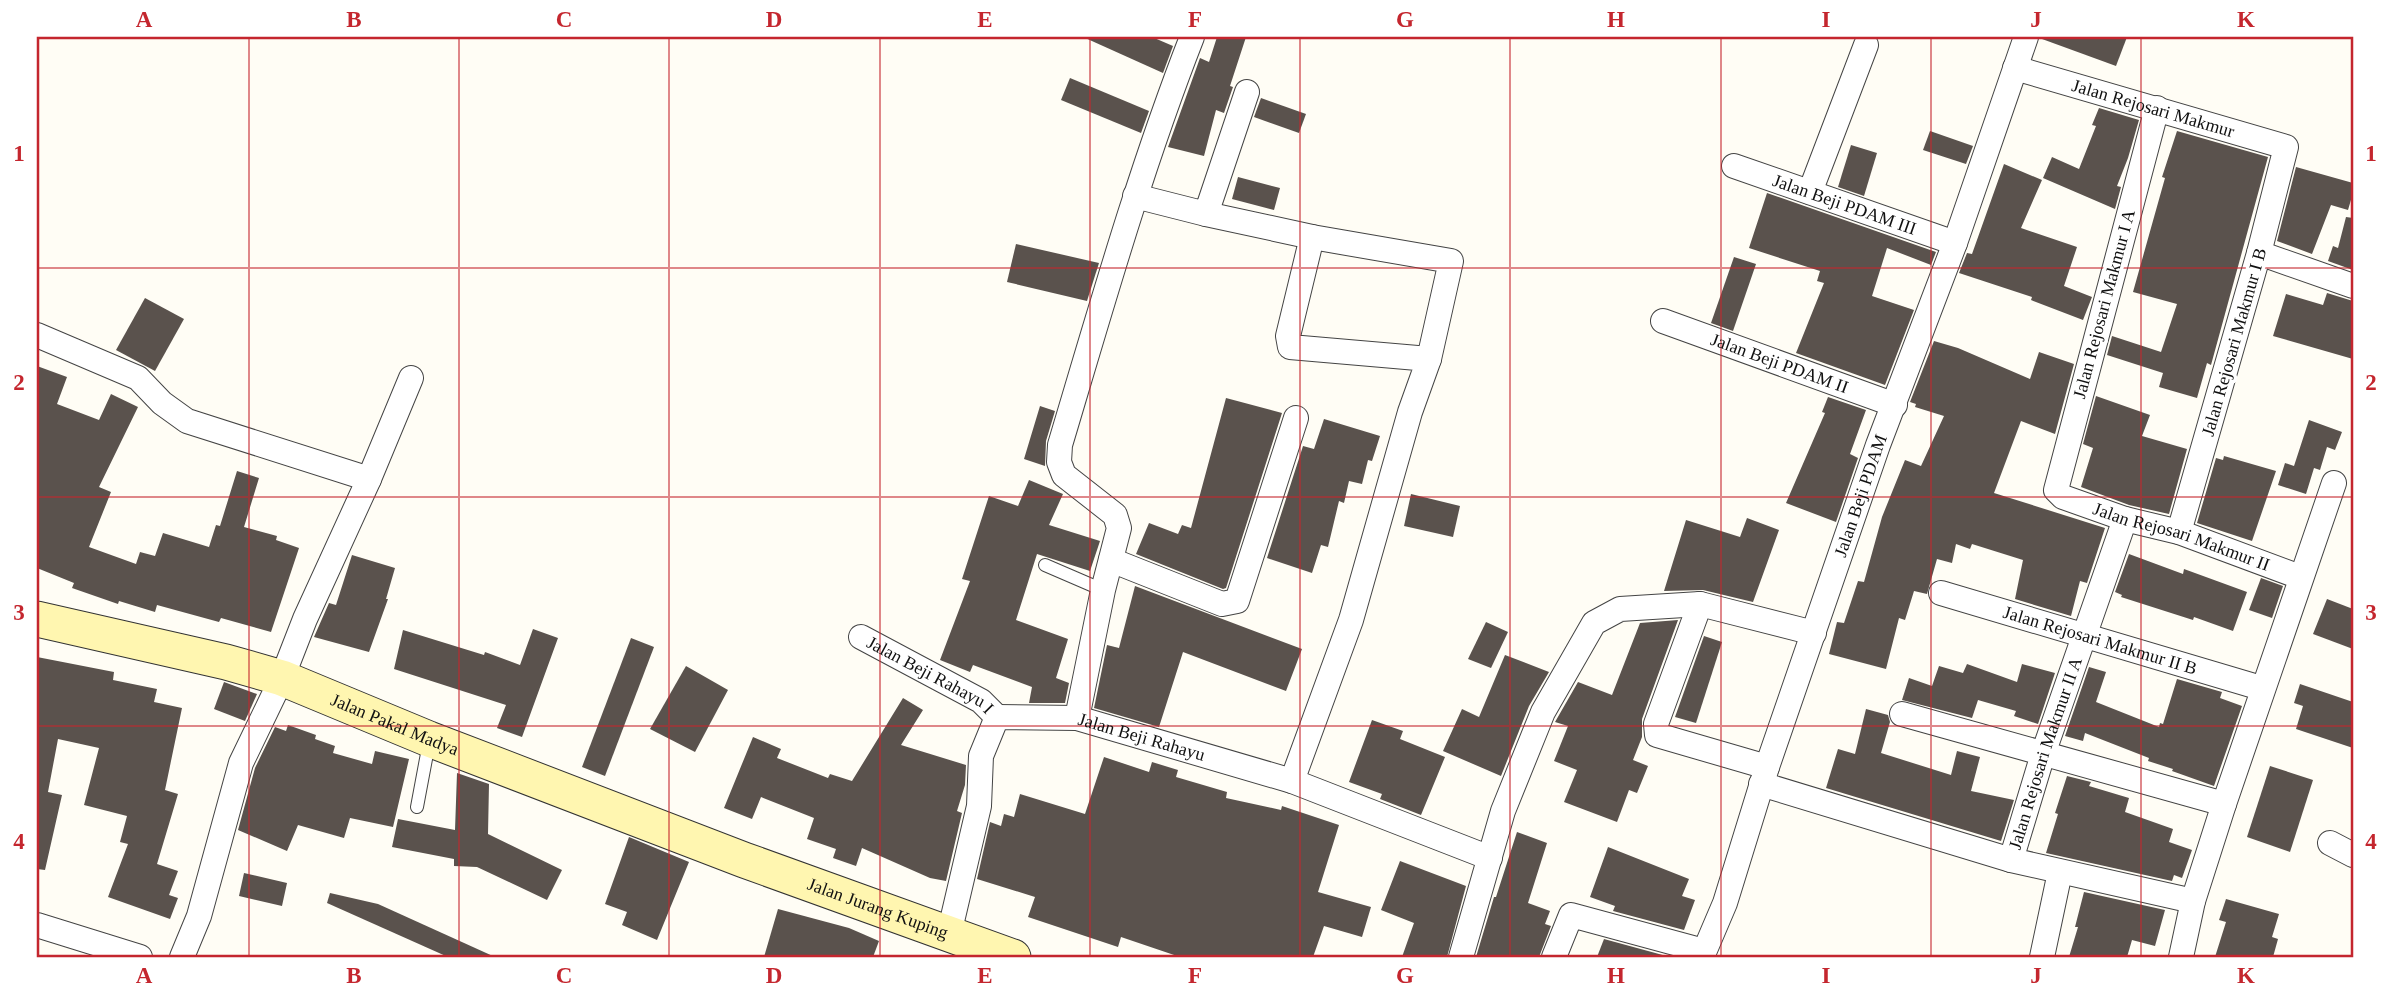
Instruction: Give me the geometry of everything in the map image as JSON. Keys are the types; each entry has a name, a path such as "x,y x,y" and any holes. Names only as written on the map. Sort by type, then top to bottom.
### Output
{"street":[{"path":"1077,718 1119,522 1115,515 1063,475 1059,462 1060,445 1135,196 1165,106 1192,37"},
{"name":"Jalan Beji PDAM","path":"1703,954 1726,903 1764,776 1878,445 1955,243 2026,37"},
{"path":"1810,192 1866,45"},
{"name":"Jalan Rejosari Makmur","path":"2015,68 2282,144 2286,150"},
{"path":"1206,214 1247,92"},
{"name":"Jalan Rejosari Makmur I A","path":"2063,497 2055,487 2157,108"},
{"name":"Jalan Rejosari Makmur I B","path":"2179,532 2286,150"},
{"name":"Jalan Beji PDAM III","path":"1734,166 1955,243"},
{"path":"1135,196 1312,237 1451,261 1429,359 1410,412 1351,620 1292,781"},
{"path":"1312,237 1288,336 1290,346 1429,359"},
{"path":"2259,253 2353,286"},
{"name":"Jalan Beji PDAM II","path":"1663,321 1895,405"},
{"path":"37,335 138,378 162,403 187,421 369,479"},
{"path":"181,957 199,916 241,763 282,678 305,619 369,479 411,378"},
{"path":"1111,560 1222,604 1233,604 1237,601 1296,418"},
{"path":"2181,957 2193,901 2261,688 2334,483"},
{"name":"Jalan Rejosari Makmur II","path":"2063,497 2124,519 2179,532 2301,577"},
{"name":"Jalan Rejosari Makmur II A","path":"1700,604 1656,724 1657,736 1764,776 2011,860 2043,754 2124,519"},
{"name":"Jalan Rejosari Makmur II B","path":"1941,593 2261,688"},
{"path":"1461,957 1503,811 1543,712 1594,623 1620,609 1700,604 1814,633"},
{"name":"Jalan Pakal Madya","path":"37,620 226,662 282,678 429,739 744,860"},
{"name":"Jalan Beji Rahayu I","path":"861,636 981,701 998,717"},
{"path":"1902,714 2224,804"},
{"path":"949,934 979,806 981,756 998,717"},
{"name":"Jalan Beji Rahayu","path":"998,717 1077,718 1292,781 1490,858"},
{"path":"2330,843 2353,855"},
{"name":"Jalan Jurang Kuping","path":"744,860 1013,957"},
{"path":"2011,860 2193,901"},
{"path":"2042,957 2060,872"},
{"path":"1555,957 1572,915 1703,954"},
{"path":"37,925 140,957"}],"lane":[{"path":"1045,565 1103,590"},
{"path":"416,807 429,739"}],"building":[{"path":"1083,37 1152,37 1173,46 1163,73"},
{"path":"1217,37 1246,37 1224,113 1216,110 1204,156 1168,147 1200,58 1209,62"},
{"path":"2127,37 2116,66 2042,39"},
{"path":"1070,78 1149,111 1141,133 1061,100"},
{"path":"1261,98 1306,114 1299,133 1254,117"},
{"path":"2099,108 2139,120 2117,186 2121,187 2115,209 2043,178 2052,157 2079,169 2096,126 2092,125"},
{"path":"1930,131 1973,146 1966,164 1923,150"},
{"path":"2177,131 2268,157 2211,365 2207,363 2197,398 2159,387 2163,373 2107,355 2112,336 2161,352 2177,304 2133,292 2165,178 2162,177"},
{"path":"1851,145 1877,153 1864,196 1838,187"},
{"path":"2004,164 2042,180 2021,228 2077,247 2064,286 2092,297 2083,320 2031,300 2032,297 1959,273 1967,253 1972,254"},
{"path":"2296,167 2353,183 2348,210 2331,205 2312,254 2277,241"},
{"path":"1238,177 1280,188 1274,210 1232,199"},
{"path":"1767,193 1936,252 1931,265 1887,248 1872,296 1914,310 1885,385 1796,353 1824,283 1817,281 1820,271 1749,248"},
{"path":"2346,217 2353,218 2353,270 2328,261 2333,246 2338,248"},
{"path":"1016,244 1099,263 1087,301 1007,282"},
{"path":"1734,257 1756,264 1733,331 1711,323"},
{"path":"2327,293 2353,301 2353,359 2273,336 2286,294 2323,305"},
{"path":"145,298 184,319 155,371 116,350"},
{"path":"1934,341 1958,348 2030,379 2039,352 2074,364 2055,434 2021,421 1994,493 2105,528 2087,583 2080,581 2071,616 2015,599 2023,560 1972,544 1970,549 1956,544 1952,563 1937,559 1927,594 1914,591 1905,620 1899,618 1886,669 1829,654 1837,622 1844,623 1858,581 1864,582 1882,517 1905,460 1921,466 1944,416 1915,407 1916,404 1910,402"},
{"path":"37,366 67,377 57,404 99,420 111,394 138,407 99,487 111,492 89,547 136,564 140,552 155,556 163,533 209,547 216,525 220,526 237,471 259,478 244,527 277,536 276,540 299,548 271,632 221,618 219,622 157,605 155,612 119,601 118,604 72,588 74,583 37,568"},
{"path":"2096,396 2150,415 2142,436 2187,449 2169,514 2129,505 2081,487 2093,448 2083,444"},
{"path":"1828,397 1866,410 1850,454 1858,458 1836,522 1786,503 1825,413 1822,412"},
{"path":"1226,398 1282,413 1226,588 1223,589 1136,554 1149,523 1178,534 1182,525 1191,528"},
{"path":"1040,406 1055,411 1046,441 1045,466 1024,459"},
{"path":"1324,419 1380,436 1372,461 1368,460 1362,484 1349,481 1344,503 1339,501 1328,547 1321,545 1312,573 1267,558 1303,446 1314,449"},
{"path":"2309,420 2342,432 2335,450 2327,447 2320,470 2314,468 2306,494 2278,485 2285,463 2294,466"},
{"path":"2224,456 2276,471 2252,541 2197,523 2216,458 2223,460"},
{"path":"1029,480 1063,494 1049,525 1100,541 1090,571 1037,554 1016,620 1068,639 1056,678 1069,683 1065,703 1029,703 1032,687 973,665 970,672 940,660 970,581 962,579 989,496 1018,506"},
{"path":"1411,494 1460,506 1453,537 1404,526"},
{"path":"1747,518 1779,530 1753,602 1703,590 1664,591 1686,520 1740,537"},
{"path":"2129,554 2183,574 2184,569 2247,592 2233,631 2121,597 2122,595 2115,592"},
{"path":"352,555 395,568 388,599 369,652 314,637 329,603 336,605"},
{"path":"2261,578 2283,586 2272,618 2249,610"},
{"path":"1135,586 1302,649 1286,691 1183,652 1159,727 1094,708 1107,645 1119,648"},
{"path":"2327,599 2353,609 2353,649 2313,634"},
{"path":"1678,620 1642,719 1642,737 1633,760 1648,766 1637,793 1629,790 1617,822 1564,802 1577,770 1554,761 1568,726 1555,722 1578,682 1612,695 1640,623"},
{"path":"1486,622 1508,632 1491,668 1468,659"},
{"path":"533,629 558,638 522,737 497,728 506,705 394,669 403,630 484,655 485,652 520,665"},
{"path":"1704,636 1722,642 1696,723 1675,717"},
{"path":"631,638 654,647 605,776 582,767"},
{"path":"1505,655 1549,672 1529,706 1501,776 1443,751 1462,709 1479,717"},
{"path":"37,657 114,672 113,680 157,689 154,702 182,708 165,790 178,794 157,864 178,871 169,895 178,898 170,919 108,897 128,844 120,842 127,816 84,805 99,748 58,739 48,792 62,795 45,870 37,869"},
{"path":"1967,664 2017,682 2022,664 2055,673 2038,724 2014,716 2016,711 1978,700 1972,718 1902,700 1909,678 1932,686 1939,666 1963,673"},
{"path":"686,666 728,690 695,752 650,729"},
{"path":"2089,667 2106,672 2096,702 2159,727 2160,723 2163,724 2177,679 2222,692 2220,698 2242,706 2214,786 2085,733 2083,741 2065,736"},
{"path":"224,682 257,694 245,721 214,709"},
{"path":"2300,684 2353,702 2353,748 2296,729 2303,706 2294,703"},
{"path":"903,698 923,710 901,745 966,765 965,785 957,811 962,813 946,881 930,878 862,848 856,866 833,858 836,849 807,839 814,818 761,797 752,819 724,808 753,737 781,749 777,758 828,778 830,774 852,781"},
{"path":"1866,709 1888,715 1890,722 1881,753 1951,775 1957,751 1980,757 1971,791 2014,800 2001,841 1826,788 1838,749 1855,754"},
{"path":"1372,720 1403,731 1400,739 1445,757 1421,815 1380,799 1382,794 1349,782"},
{"path":"288,725 316,735 315,739 335,746 333,753 372,764 375,751 409,759 393,827 350,818 344,838 298,825 287,851 238,830 255,768 275,727 286,731"},
{"path":"1104,757 1149,772 1152,762 1178,770 1176,777 1227,792 1226,798 1281,810 1282,806 1339,825 1318,892 1371,907 1362,937 1324,926 1313,957 1180,957 1121,937 1118,947 1028,917 1035,897 977,879 990,822 1001,826 1004,814 1014,817 1020,794 1085,814"},
{"path":"2270,766 2313,780 2290,852 2247,837"},
{"path":"457,773 489,784 488,834 562,870 547,900 477,867 454,866 454,859 392,847 398,819 455,830"},
{"path":"2067,776 2091,782 2089,786 2129,798 2125,812 2173,829 2169,842 2192,850 2182,878 2174,875 2172,881 2046,853"},
{"path":"1517,832 1547,843 1528,903 1550,911 1545,924 1551,926 1539,957 1476,957 1494,897"},
{"path":"629,837 689,862 657,940 622,925 627,912 605,904"},
{"path":"1608,847 1689,879 1682,896 1695,900 1684,930 1613,911 1615,906 1590,897"},
{"path":"1400,861 1466,886 1447,957 1402,957 1414,923 1381,910"},
{"path":"244,873 287,883 282,906 239,896"},
{"path":"2084,892 2165,910 2155,946 2132,940 2127,957 2069,957"},
{"path":"330,893 378,904 495,957 448,957 327,903"},
{"path":"2226,899 2279,914 2272,937 2278,939 2273,957 2215,957 2226,922 2219,920"},
{"path":"778,909 849,928 879,941 873,957 764,957"},
{"path":"1604,939 1670,957 1597,957"}]}
